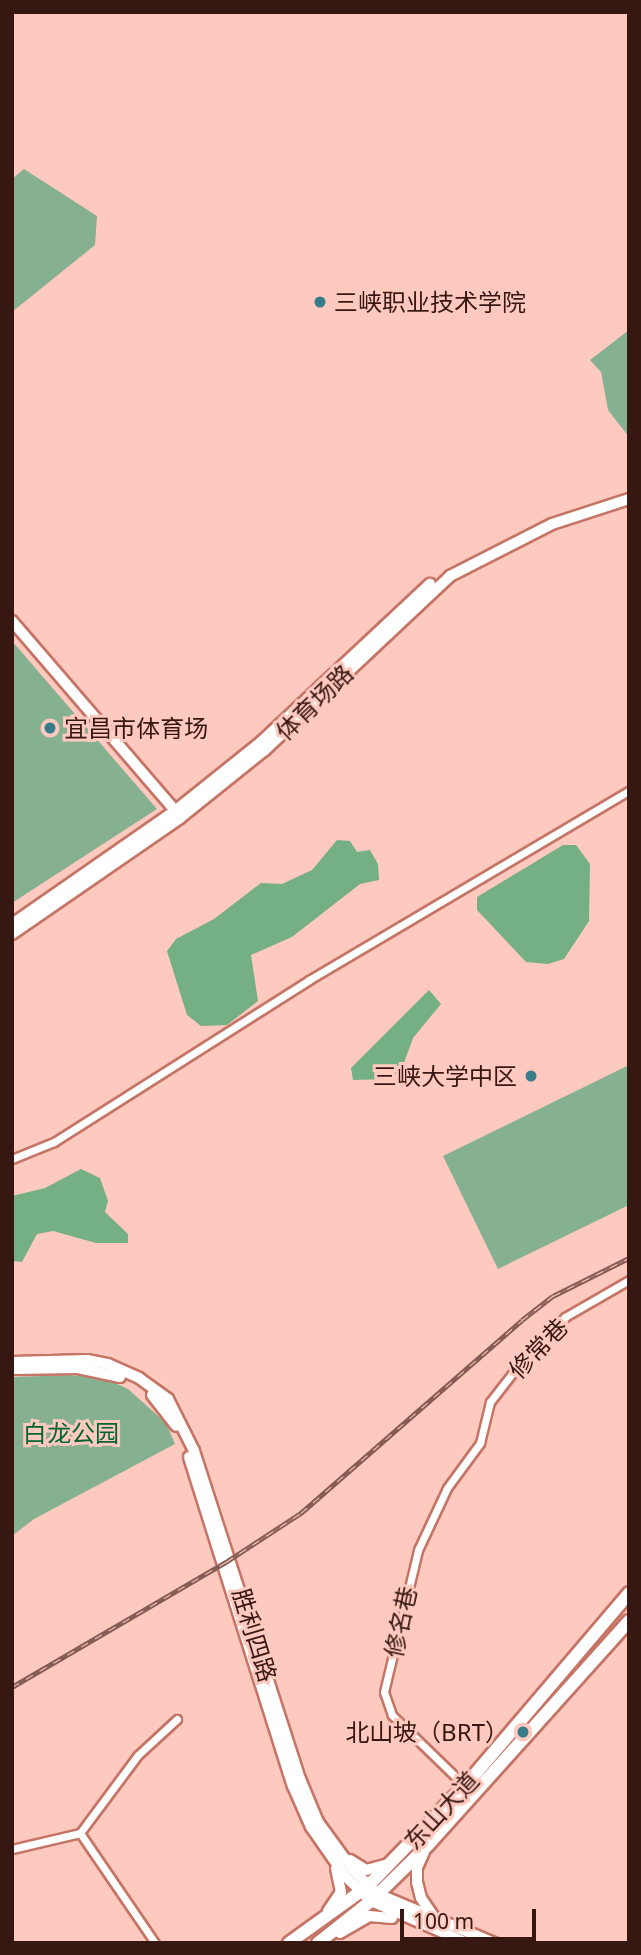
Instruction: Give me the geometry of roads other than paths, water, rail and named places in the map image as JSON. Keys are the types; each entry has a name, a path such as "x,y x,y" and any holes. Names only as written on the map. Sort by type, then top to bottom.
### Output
{"main road":[{"name":"体育场路","path":"12,924 178,814 262,741 403,605 444,573 549,519 629,494"},
{"name":"体育场路","path":"12,933 265,750 450,576 552,524 629,499"},
{"path":"12,621 178,814"},
{"name":"胜利四路","path":"12,1362 87,1360 108,1364 158,1390 178,1413 232,1562 300,1779 318,1822 337,1855"},
{"name":"胜利四路","path":"12,1369 109,1372 159,1400 172,1418 293,1786 311,1827 369,1893 426,1927 467,1943"},
{"name":"东山大道","path":"292,1940 369,1893 391,1862 465,1786 629,1593"},
{"name":"东山大道","path":"318,1943 369,1893 428,1845 629,1621"},
{"path":"428,1845 419,1860 417,1882 421,1898 438,1922"},
{"path":"337,1855 366,1870 391,1862"},
{"path":"292,1940 336,1903 341,1892 337,1855"},
{"name":"胜利四路","path":"369,1893 494,1943"},
{"path":"327,1943 369,1916 426,1927"}],"street":[{"path":"12,1159 54,1142 309,979 629,791"},
{"name":"修常巷","path":"480,1443 490,1402 518,1366 565,1317 629,1280"},
{"name":"修名巷","path":"465,1786 392,1715 384,1692 400,1608 418,1550 447,1488 480,1443"},
{"path":"12,1849 80,1833 138,1755 177,1719"},
{"path":"80,1833 155,1943"}],"railway":[{"path":"12,1687 226,1562 301,1513 522,1320 553,1296 629,1258"}],"place":[{"name":"三峡职业技术学院","path":"320,302"},
{"name":"宜昌市体育场","path":"50,728"},
{"name":"三峡大学中区","path":"531,1076"},
{"name":"北山坡（BRT）","path":"523,1732"}],"park label":[{"name":"白龙公园","path":"71,1433"}]}
